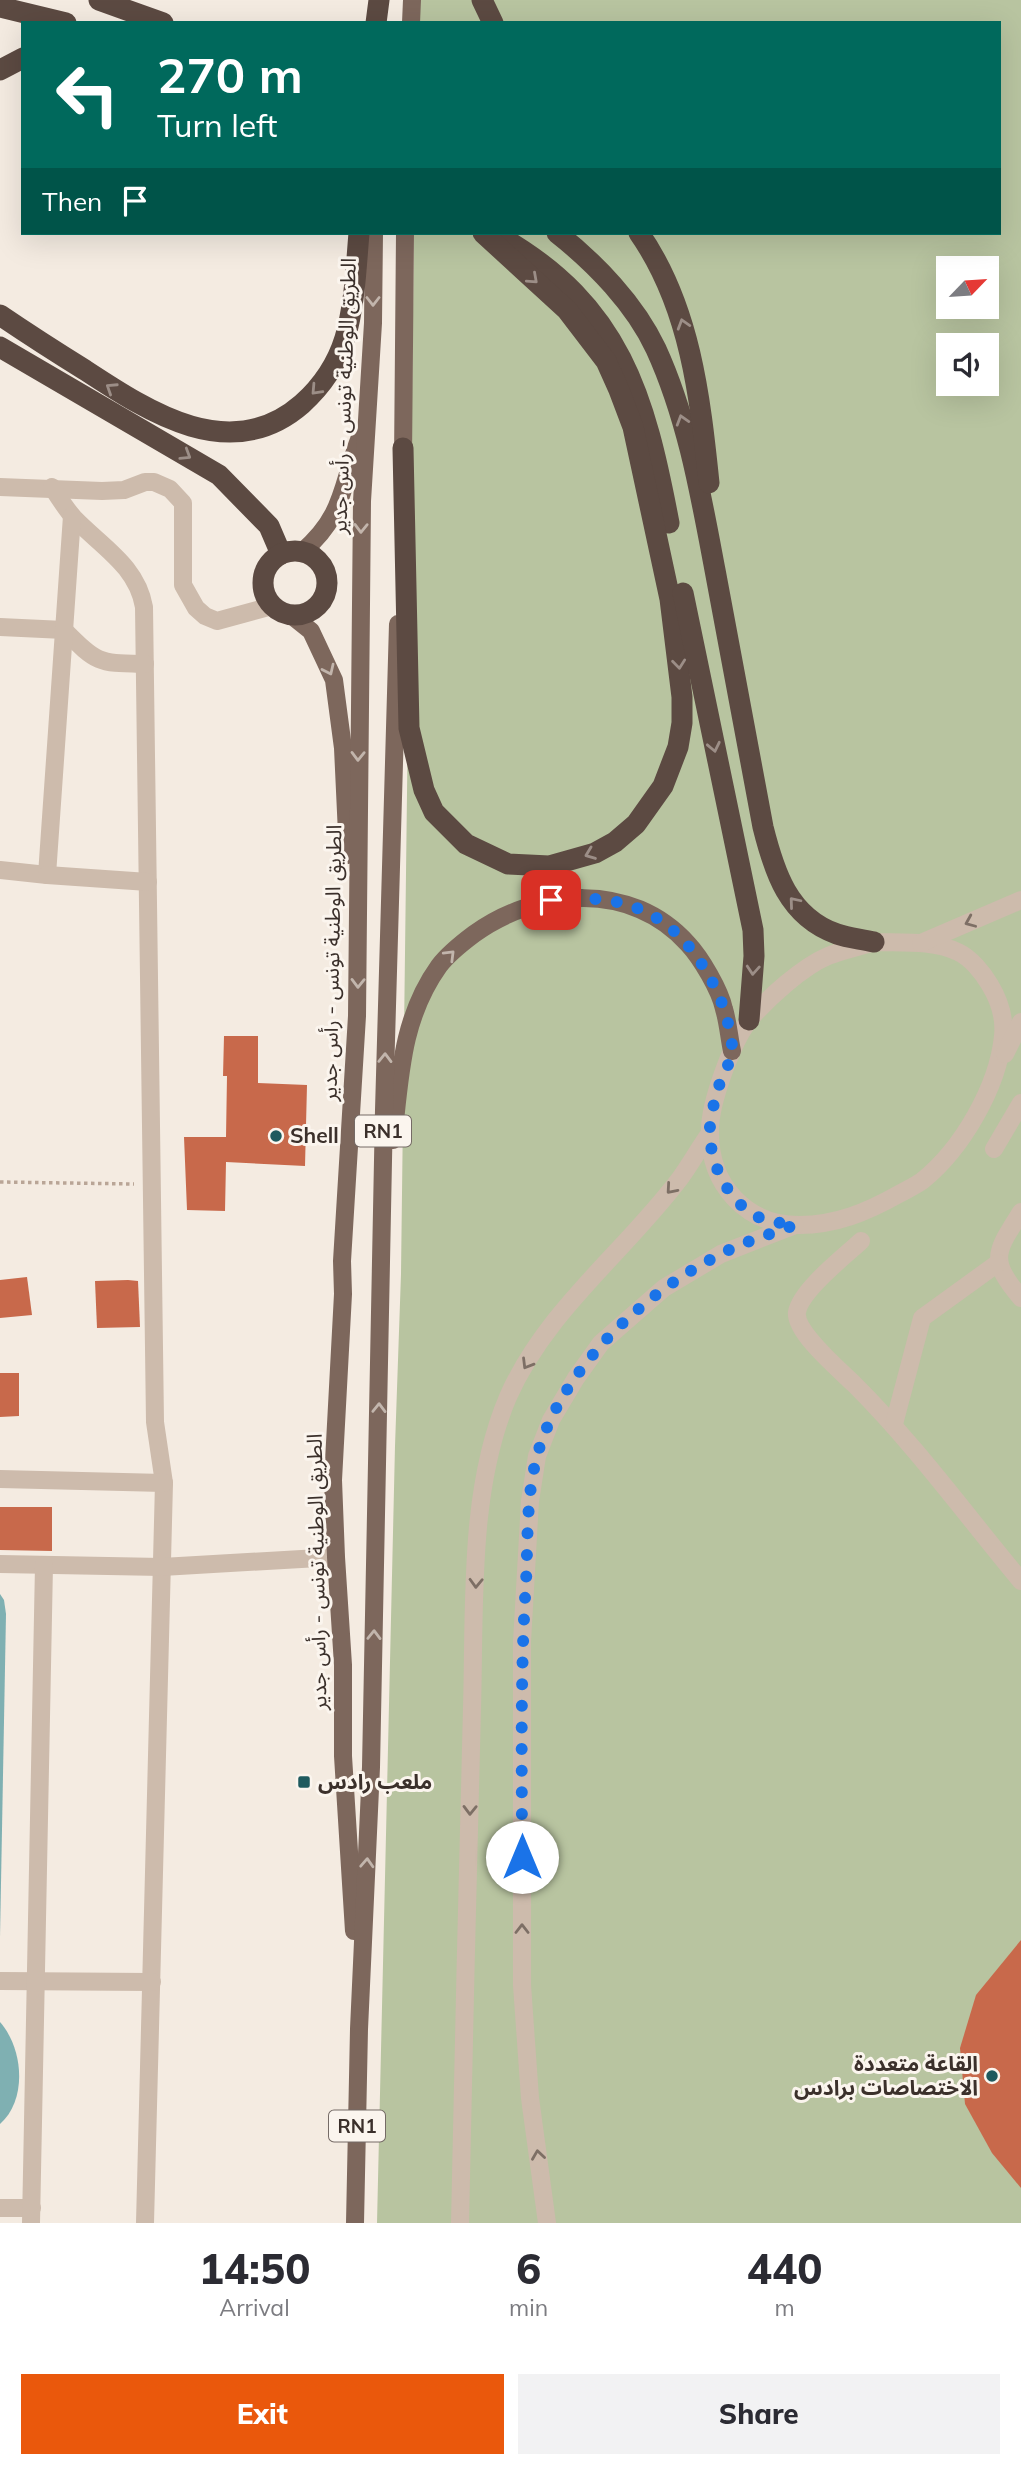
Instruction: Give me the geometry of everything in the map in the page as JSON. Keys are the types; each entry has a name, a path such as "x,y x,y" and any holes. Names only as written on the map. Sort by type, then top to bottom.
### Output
{"highway":[{"path":"99,0 157,21"},
{"path":"378,21 379,0"},
{"path":"482,0 492,21"},
{"path":"0,7 58,21"},
{"path":"0,70 21,59"},
{"path":"0,315 127,398 163,417 191,427 218,432 244,432 280,420 296,409 324,382 344,340 351,311 359,235"},
{"path":"403,448 409,728 424,790 434,812 466,844 508,864 550,866 595,853 615,842 636,824 663,786 678,747 682,697 670,599 633,427 606,361 567,310 485,235"},
{"path":"497,235 527,252 546,267 585,306 618,351 633,383 649,429 753,930 754,956 749,1020"},
{"path":"559,235 582,254 621,296 640,322 666,374 688,440 762,827 774,870 786,892 813,922 835,933 874,942"},
{"path":"640,235 668,282 687,336 706,448 722,610"},
{"path":"0,346 219,475 269,526 291,553"},
{"path":"291,553 313,557 326,576 326,589 322,600 303,614 282,610 264,593 262,583 269,564 291,553"}],"main road":[{"path":"411,21 412,0"},
{"name":"الطريق الوطنية تونس - رأس جدير","path":"359,2029 343,1756 343,1665 335,1557 333,1480 357,1016 359,679 365,424 373,323 374,235"},
{"name":"الطريق الوطنية تونس - رأس جدير","path":"355,2223 359,2029 371,1768 389,906 403,448 405,235"},
{"path":"291,553 324,531 338,509 349,467 365,424"},
{"path":"282,610 311,631 334,680 343,748 346,852 359,902"},
{"path":"382,1230 400,1068 404,1045 418,1005 440,965 460,944 501,917 524,906 578,897 631,905 653,916 688,943 698,957 724,1006 732,1051"}],"street":[{"path":"0,487 102,491 124,490 145,482 154,482 170,489 183,503 183,584 196,608 217,621 282,610"},
{"path":"52,487 72,516 132,573 142,590 144,607 155,1422 164,1483 145,2223"},
{"path":"47,874 72,516"},
{"path":"0,626 64,630 87,653 106,663 145,664"},
{"path":"0,870 148,882"},
{"path":"919,944 1021,900"},
{"path":"460,2223 477,1550 483,1479 493,1437 509,1394 542,1338 680,1177 709,1133 719,1084 732,1051 749,1020 797,975 826,957 874,942 941,946 960,952 983,972 999,1002 1004,1034 995,1073"},
{"path":"709,1133 716,1171 742,1208 764,1220 795,1225 822,1224 869,1211 921,1182 950,1153 971,1124 1021,1022"},
{"path":"994,1149 1021,1103"},
{"path":"1021,1212 1000,1245 998,1263 1009,1284 1021,1298"},
{"path":"548,2223 530,2098 522,1985 522,1642 530,1501 537,1456 551,1420 601,1343 663,1288 721,1254 795,1225"},
{"path":"861,1241 803,1297 797,1313 800,1327 894,1424 1021,1581"},
{"path":"894,1424 922,1318 998,1263"},
{"path":"0,1479 164,1483"},
{"path":"0,1564 162,1567 335,1557"},
{"path":"0,2208 32,2216 44,1565"},
{"path":"0,1981 152,1982"}],"path":[{"path":"0,1182 152,1184"}],"green space":[{"path":"420,0 1021,0 1021,2223 377,2223 401,1274 414,235 1001,235 1001,21 420,21"}],"water":[{"path":"0,1594 4,1600 6,1614 0,1937"},
{"path":"0,2022 14,2045 19,2073 15,2101 0,2124"}],"building":[{"path":"224,1036 258,1036 258,1083 307,1085 305,1166 226,1162 225,1211 187,1210 184,1137 226,1137 227,1076 223,1076"},
{"path":"27,1277 32,1315 0,1318 0,1280"},
{"path":"95,1281 138,1281 140,1327 97,1328"},
{"path":"0,1373 19,1373 19,1416 0,1417"},
{"path":"0,1507 52,1507 52,1551 0,1550"},
{"name":"القاعة متعددة الاختصاصات برادس","path":"1021,1940 1021,2188 992,2153 965,2104 960,2048 976,1995"}],"place":[{"name":"Shell","path":"276,1136"},
{"name":"ملعب رادس","path":"304,1782"},
{"name":"القاعة متعددة الاختصاصات برادس","path":"992,2076"}],"route":[{"path":"522,1857 522,1642 530,1501 537,1456 551,1420 601,1343 663,1288 721,1254 795,1225 764,1220 742,1208 716,1171 709,1133 719,1084 732,1051 724,1006 711,979 688,943 653,916 631,905 578,897 551,900"}]}
